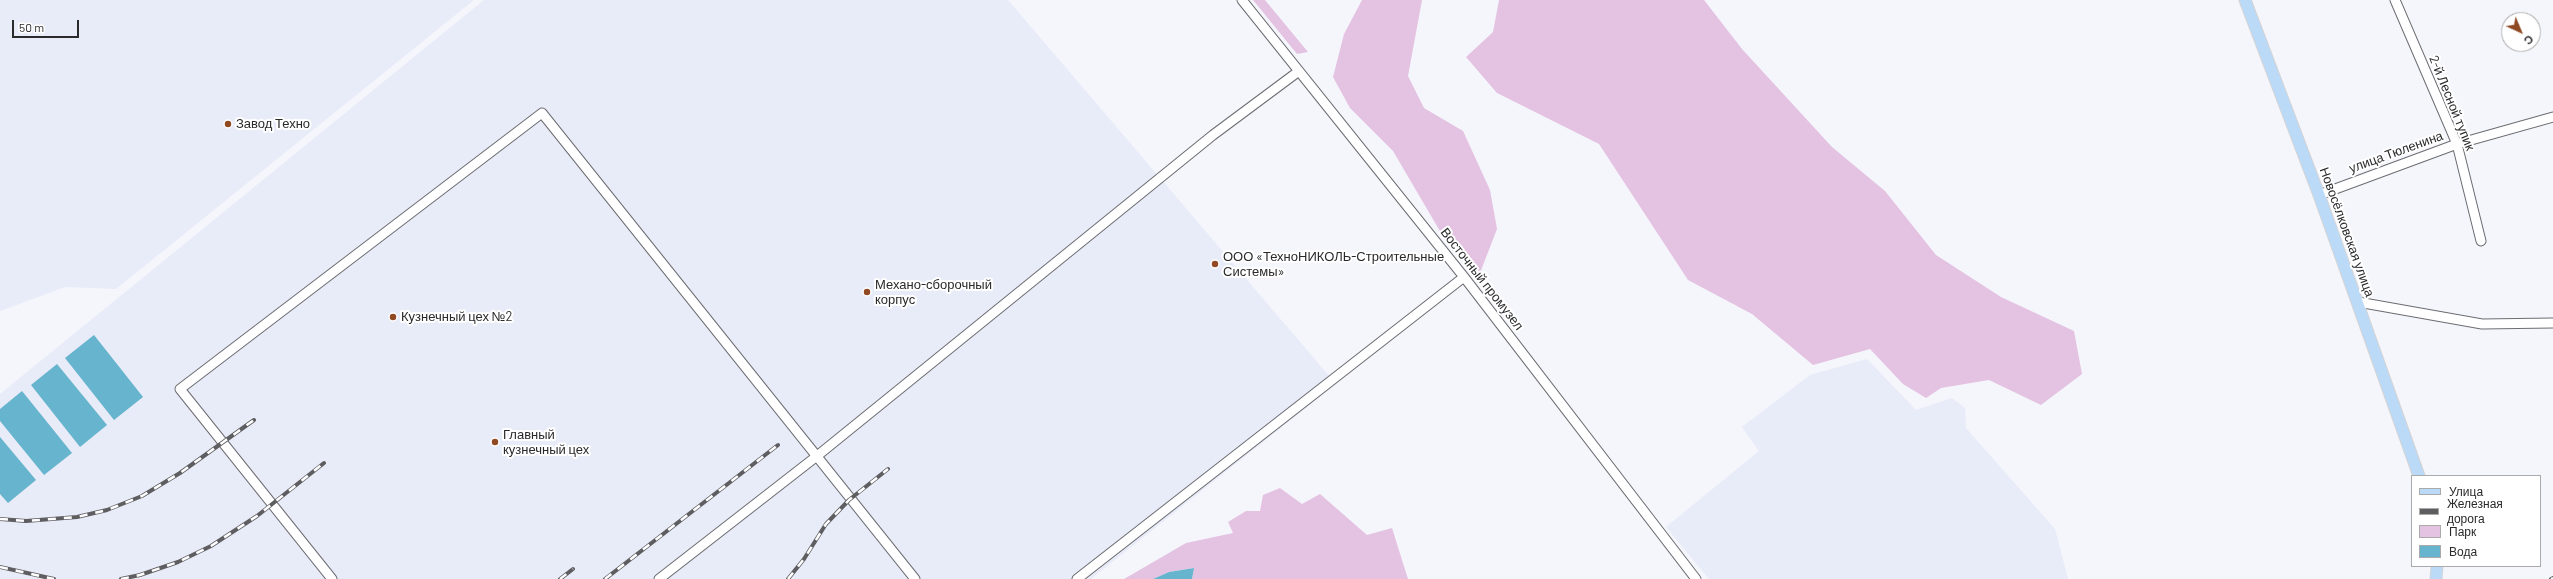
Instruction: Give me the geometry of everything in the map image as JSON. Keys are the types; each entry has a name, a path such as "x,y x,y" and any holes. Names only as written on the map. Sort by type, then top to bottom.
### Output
{"main road":[{"name":"Новосёлковская улица","path":"2245,0 2319,195 2419,475"},
{"path":"2436,579 2437,567"}],"street":[{"name":"Восточный промузел","path":"1242,0 1464,277 1696,579"},
{"name":"2-й Лесной тупик","path":"2395,0 2457,144 2481,242"},
{"path":"659,579 817,456 1213,135 1299,71"},
{"path":"332,579 180,389 542,113 915,579"},
{"name":"улица Тюленина","path":"2319,195 2457,144 2553,117"},
{"path":"1076,579 1464,277"},
{"path":"2358,302 2482,324 2553,323"}],"shaded area":[{"path":"0,0 474,0 116,289 65,287 0,311"},
{"path":"484,0 1008,0 1336,384 1091,579 0,579 0,394"},
{"path":"1867,359 1916,410 1952,398 1965,408 1966,428 2055,529 2068,579 1709,579 1666,527 1759,451 1742,427 1810,375"}],"green space":[{"path":"1253,0 1265,0 1308,52 1297,54"},
{"path":"1362,0 1422,0 1408,76 1424,108 1463,131 1490,190 1497,229 1480,273 1444,238 1393,151 1350,108 1333,77 1344,34"},
{"path":"1499,0 1704,0 1742,49 1832,147 1885,191 1936,255 2001,297 2074,331 2082,374 2041,405 1989,380 1941,388 1926,398 1903,384 1870,349 1813,365 1752,314 1688,280 1599,144 1497,93 1466,57 1493,32"},
{"path":"1280,488 1302,504 1320,494 1367,535 1392,528 1408,579 1192,579 1194,568 1169,572 1153,579 1124,579 1186,543 1233,533 1228,522 1246,511 1260,511 1263,495"}],"water":[{"path":"94,335 143,397 114,420 65,358"},
{"path":"57,364 107,425 80,447 31,385"},
{"path":"22,391 72,453 44,475 0,421 0,409"},
{"path":"0,437 36,480 8,503 0,494"},
{"path":"1194,568 1192,579 1153,579 1169,572"}],"railway":[{"path":"0,519 26,521 77,517 107,510 142,496 180,473 254,420"},
{"path":"605,579 778,445"},
{"path":"121,579 140,575 178,562 211,546 257,516 324,463"},
{"path":"788,579 804,559 826,524 849,500 888,469"},
{"path":"0,567 54,579"},
{"path":"560,579 573,569"}],"place":[{"name":"Завод Техно","path":"228,124"},
{"name":"ООО «ТехноНИКОЛЬ-Строительные Системы»","path":"1215,264"},
{"name":"Механо-сборочный корпус","path":"867,292"},
{"name":"Кузнечный цех №2","path":"393,317"},
{"name":"Главный кузнечный цех","path":"495,442"}]}
